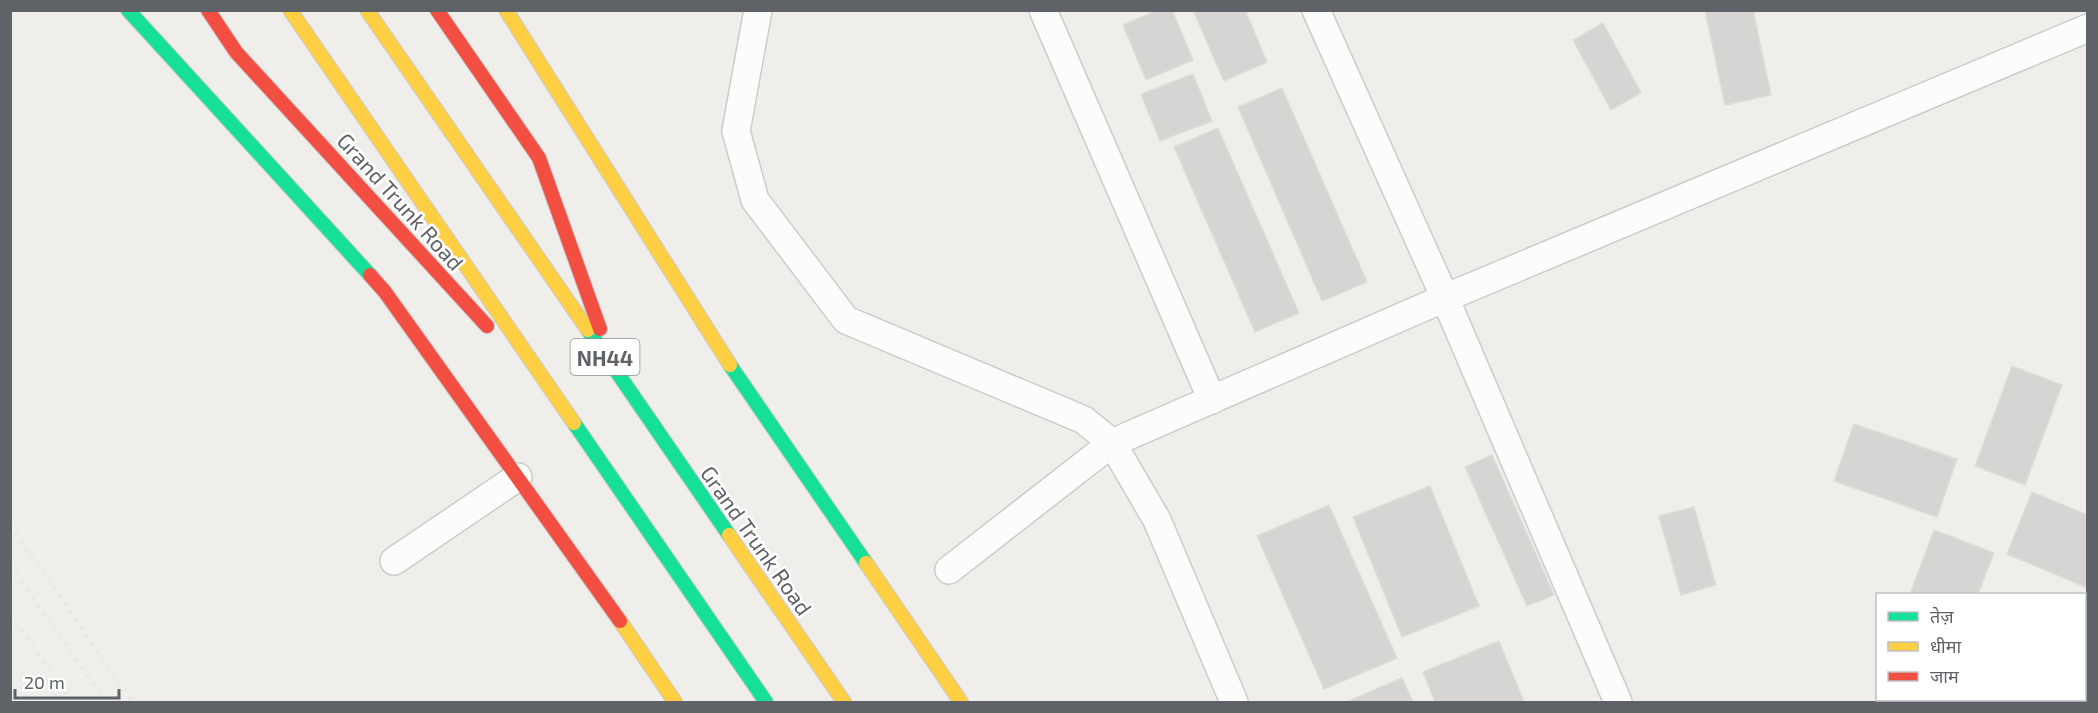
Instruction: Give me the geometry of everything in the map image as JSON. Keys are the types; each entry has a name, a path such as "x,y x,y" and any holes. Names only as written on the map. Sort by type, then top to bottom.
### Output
{"main road":[{"path":"128,10 385,292 675,702"},
{"name":"Grand Trunk Road","path":"208,10 236,52 569,416"},
{"name":"Grand Trunk Road","path":"290,10 766,702"},
{"name":"Grand Trunk Road","path":"367,10 615,373 844,702"},
{"name":"Grand Trunk Road","path":"437,10 539,158 615,373"},
{"path":"506,10 724,356 961,702"}],"street":[{"path":"758,10 736,131 755,200 846,320 1084,420 1112,443 1157,520 1233,702"},
{"path":"1043,10 1212,400"},
{"path":"1316,10 1445,298 1618,702"},
{"path":"949,570 1112,443 2084,25"},
{"path":"394,561 518,477"}],"building":[{"path":"1158,10 1172,10 1193,60 1146,80 1123,25"},
{"path":"1193,10 1245,10 1267,62 1224,81"},
{"path":"1705,10 1753,10 1771,95 1725,105"},
{"path":"1603,23 1641,93 1611,110 1573,40"},
{"path":"1193,74 1212,121 1160,141 1141,94"},
{"path":"1282,88 1367,282 1322,301 1238,107"},
{"path":"1218,128 1299,313 1255,332 1174,147"},
{"path":"2012,366 2062,385 2025,485 1975,466"},
{"path":"1854,424 1957,459 1937,517 1834,481"},
{"path":"1492,455 1554,595 1527,606 1465,467"},
{"path":"1430,486 1479,606 1402,637 1353,517"},
{"path":"2032,492 2088,515 2088,588 2007,554"},
{"path":"1329,505 1397,658 1324,689 1257,536"},
{"path":"1694,507 1716,585 1681,595 1659,516"},
{"path":"1934,530 1994,553 1978,593 1910,593"},
{"path":"1499,641 1524,702 1435,702 1423,672"},
{"path":"1402,678 1413,702 1346,702"}],"railway":[{"path":"10,526 133,702"},
{"path":"10,567 107,702"},
{"path":"10,615 72,702"}],"traffic: fast":[{"path":"128,10 370,275"},
{"path":"588,330 729,535"},
{"path":"730,365 866,563"},
{"path":"574,423 766,702"}],"traffic: slow":[{"path":"290,10 574,423"},
{"path":"367,10 588,330"},
{"path":"506,10 730,365"},
{"path":"729,535 844,702"},
{"path":"866,563 961,702"},
{"path":"620,621 675,702"}],"traffic: jam":[{"path":"208,10 236,52 487,326"},
{"path":"437,10 539,158 600,329"},
{"path":"370,275 385,292 620,621"}]}
